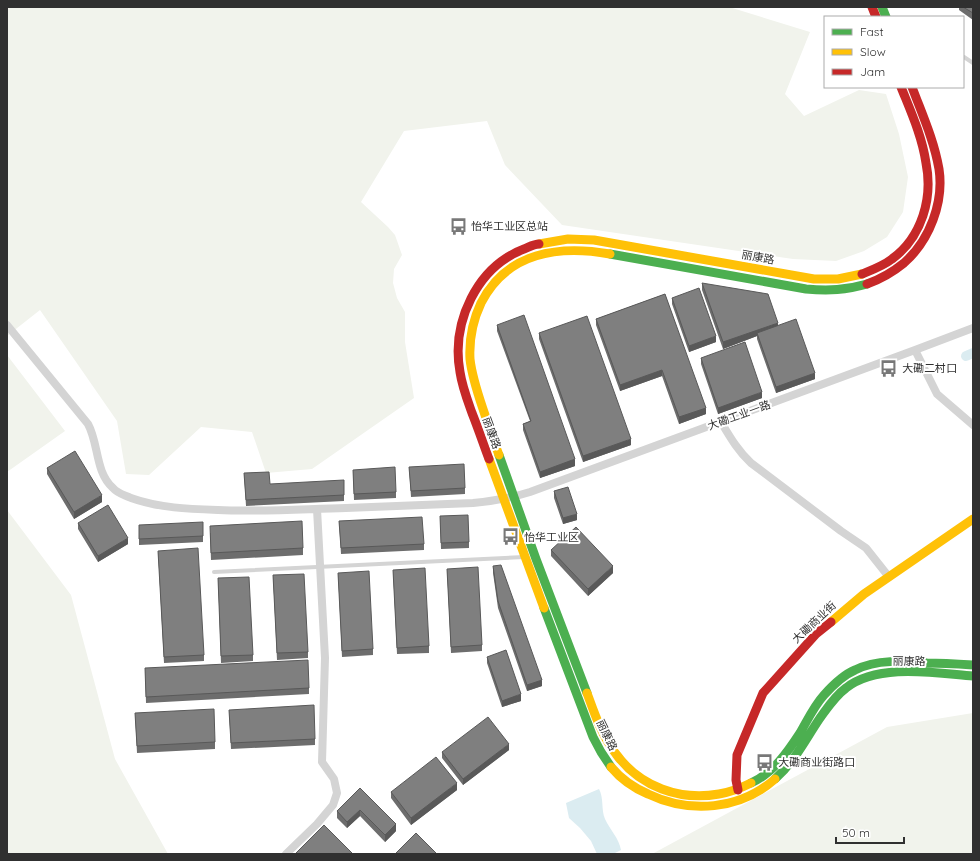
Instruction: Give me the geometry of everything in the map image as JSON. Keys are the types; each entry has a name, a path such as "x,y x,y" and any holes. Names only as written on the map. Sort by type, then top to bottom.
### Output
{"street":[{"name":"丽康路","path":"902,88 926,159 928,183 921,223 909,242 891,260 863,274 839,279 814,279 598,241 569,239 544,242 522,249 507,256 490,270 476,287 465,308 462,319 459,335 458,357 468,402 593,737 603,755 614,770 628,783 645,794 670,804 697,808 740,800 759,791 784,771 795,758 827,708 850,684 877,674 897,671 973,676"},
{"name":"丽康路","path":"912,88 934,151 940,175 939,197 930,229 911,257 898,268 877,280 860,286 847,289 820,290 602,253 569,251 542,254 512,267 494,283 480,304 475,318 471,336 470,359 479,399 597,721 606,741 617,757 631,772 646,783 664,791 683,795 720,795 738,790 754,782 769,772 776,765 786,753 823,696 837,680 850,672 878,662 973,665"},
{"name":"大磡工业一路","path":"7,325 88,424 95,439 100,464 105,479 119,493 141,502 171,508 257,511 473,503 514,497 973,328"},
{"path":"915,350 937,394 973,425"},
{"path":"721,422 739,451 751,463 866,548 889,577"},
{"path":"286,854 317,824 333,805 337,793 334,779 322,762 325,658 317,509"},
{"name":"大磡商业街","path":"738,790 736,780 737,755 763,693 816,634 864,594 973,519"}],"lane":[{"path":"964,57 973,63"},
{"path":"214,572 525,557"}],"shaded area":[{"path":"7,7 729,7 810,32 785,94 804,116 859,90 886,94 899,134 908,177 903,212 887,237 864,251 836,261 793,259 562,225 505,165 487,121 404,131 361,202 395,235 402,255 394,269 393,283 397,298 405,312 405,342 414,398 312,469 266,473 252,432 201,427 149,475 126,474 117,421 40,310 7,336"},
{"path":"7,355 65,431 7,472"},
{"path":"7,510 71,595 115,759 168,854 7,854"},
{"path":"973,713 973,854 652,854 887,727"},
{"path":"599,789 605,819 621,850 613,854 597,854 591,841 569,818 566,803"}],"building":[{"path":"963,7 973,7 973,13"},
{"path":"702,283 768,294 778,323 723,342"},
{"path":"699,288 716,336 689,346 672,298"},
{"path":"665,294 706,408 679,417 662,370 620,385 596,319"},
{"path":"524,315 575,459 540,472 523,424 531,421 497,325"},
{"path":"587,316 631,439 583,456 539,333"},
{"path":"796,319 815,373 776,387 757,333"},
{"path":"745,342 762,392 718,408 701,358"},
{"path":"75,451 102,495 74,512 47,468"},
{"path":"464,464 465,488 411,491 409,467"},
{"path":"395,467 396,492 354,494 353,470"},
{"path":"269,472 270,484 344,480 344,495 246,500 244,473"},
{"path":"568,487 577,514 563,518 554,491"},
{"path":"108,505 128,538 98,556 78,523"},
{"path":"468,515 469,542 441,543 440,516"},
{"path":"422,517 424,544 341,548 339,521"},
{"path":"302,521 303,548 211,553 210,526"},
{"path":"203,522 203,536 139,539 139,525"},
{"path":"576,527 613,566 588,589 551,550"},
{"path":"198,548 204,655 164,657 158,551"},
{"path":"501,565 542,680 527,685 498,601 493,566"},
{"path":"478,567 482,645 451,647 447,569"},
{"path":"425,568 429,646 397,648 393,570"},
{"path":"369,571 373,649 342,651 338,573"},
{"path":"304,574 308,652 277,653 273,575"},
{"path":"249,577 253,655 221,656 218,578"},
{"path":"506,650 521,694 502,701 487,657"},
{"path":"308,660 309,688 146,697 145,668"},
{"path":"314,705 315,739 231,743 229,710"},
{"path":"214,709 215,742 137,746 135,713"},
{"path":"488,717 509,744 463,779 442,752"},
{"path":"436,757 457,783 411,818 391,792"},
{"path":"360,788 396,824 385,835 360,810 347,822 337,811"},
{"path":"324,825 353,854 295,854"},
{"path":"416,833 437,854 395,854"}],"waterway":[{"path":"966,356 973,353"}],"traffic: fast":[{"path":"882,7 886,16"},
{"path":"610,254 806,289 837,290 867,284"},
{"path":"499,455 536,559 587,693"},
{"path":"544,608 593,737 611,767"},
{"path":"751,783 766,774 779,762 800,733 820,699 842,677 851,672 863,666 881,662 973,665"},
{"path":"775,779 795,757 835,698 842,691 859,680 890,672 925,672 973,676"}],"traffic: slow":[{"path":"539,244 568,239 594,240 814,279 838,279 862,274"},
{"path":"499,455 476,387 470,359 472,330 481,303 492,286 505,273 520,263 536,256 554,252 572,251 591,251 610,254"},
{"path":"489,459 544,608"},
{"path":"831,622 864,594 973,519"},
{"path":"587,693 599,725 611,747 626,765 649,783 676,793 704,796 728,792 751,783"},
{"path":"611,767 628,783 648,794 664,800 697,806 714,806 731,803 761,789 775,779"}],"traffic: jam":[{"path":"872,7 876,16"},
{"path":"862,274 885,264 902,250 911,240 918,228 926,203 928,176 922,143 901,88"},
{"path":"867,284 891,272 904,263 913,254 928,232 937,207 940,182 937,158 912,88"},
{"path":"489,459 468,403 460,372 458,353 464,316 471,298 493,269 507,257 535,244 539,244"},
{"path":"738,790 736,780 737,755 763,693 816,634 831,622"}],"place":[{"name":"怡华工业区总站","path":"458,226"},
{"name":"大磡二村口","path":"889,368"},
{"name":"怡华工业区","path":"511,537"},
{"name":"大磡商业街路口","path":"765,762"}]}
